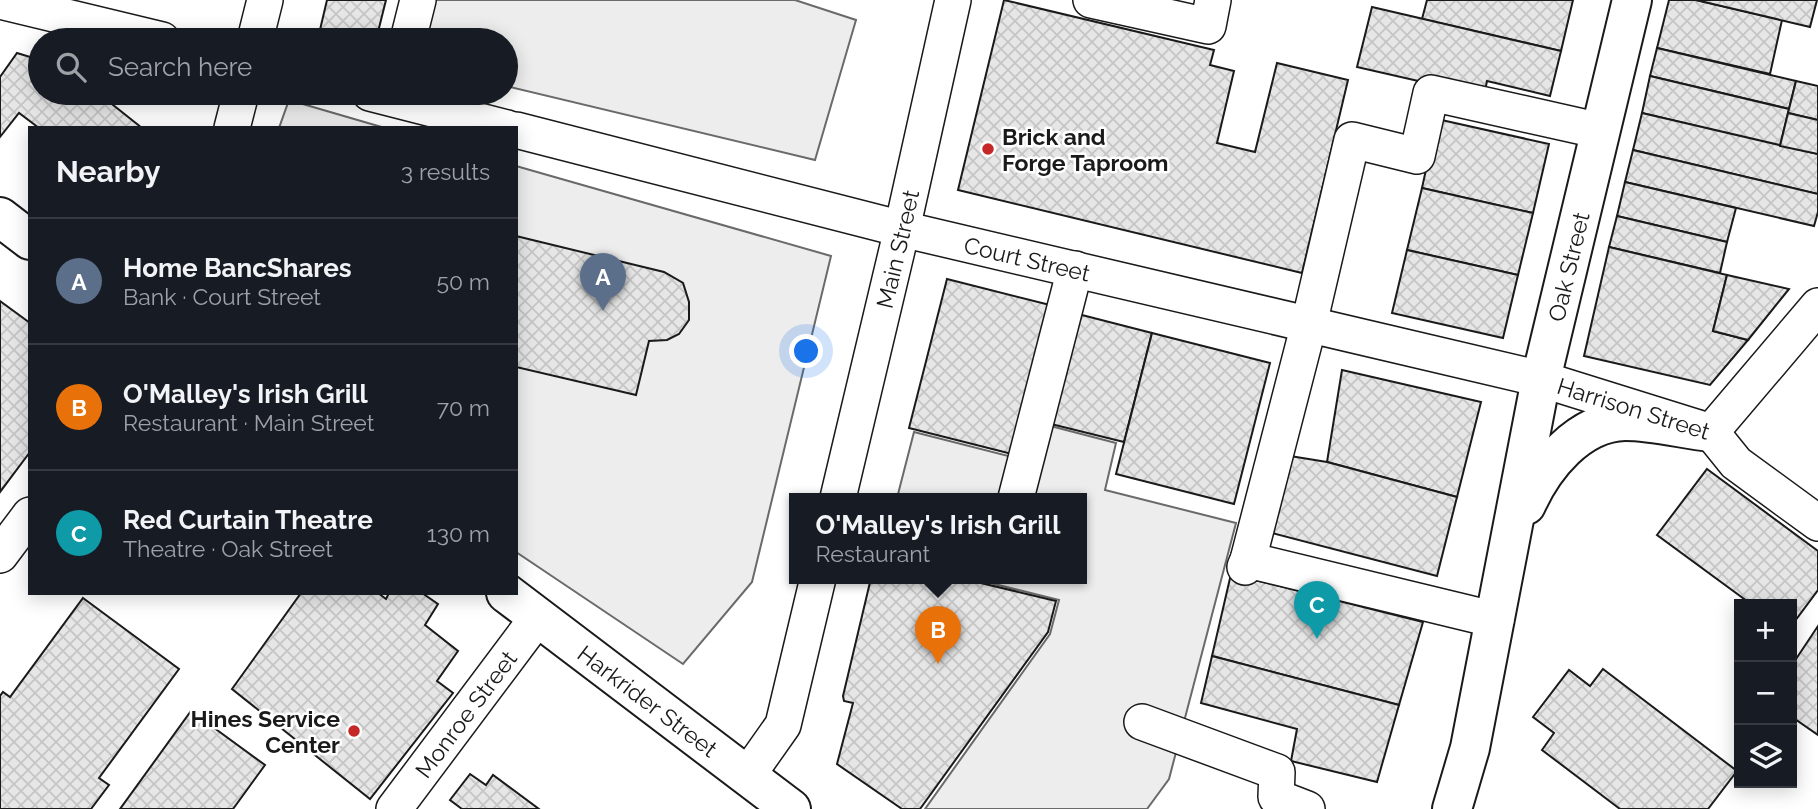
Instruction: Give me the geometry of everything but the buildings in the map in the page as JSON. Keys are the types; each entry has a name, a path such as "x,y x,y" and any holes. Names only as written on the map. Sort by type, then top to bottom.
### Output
{"main road":[{"name":"Oak Street","path":"1452,809 1471,748 1541,379 1632,0"},
{"path":"0,217 28,238"},
{"name":"Oak Street","path":"1512,536 1536,482 1575,440 1598,427 1623,421 1711,432"},
{"name":"Harkrider Street","path":"509,595 791,809"}],"street":[{"path":"258,28 265,0"},
{"path":"411,28 418,0"},
{"name":"Main Street","path":"839,493 953,0"},
{"path":"1091,0 1208,26 1213,0"},
{"path":"0,1 112,28"},
{"path":"1496,620 1246,563 1309,324 1352,139 1417,156 1431,93 1601,131"},
{"path":"233,126 238,105"},
{"path":"423,105 500,126"},
{"name":"Court Street","path":"518,131 902,229 1541,379"},
{"path":"1017,493 1075,269"},
{"path":"1711,432 1818,306"},
{"name":"Harrison Street","path":"1541,379 1711,432 1736,463 1818,523"},
{"path":"0,555 28,518"},
{"path":"747,776 783,725 817,584"},
{"name":"Monroe Street","path":"394,809 538,617"},
{"path":"1142,722 1277,772 1276,797 1307,809"}],"shaded area":[{"path":"434,0 795,0 856,20 815,160 518,89 518,28 427,28"},
{"path":"287,105 306,105 378,126 280,126"},
{"path":"518,167 831,256 752,582 683,664 518,553"},
{"path":"1035,422 1116,443 1105,490 1236,523 1169,779 1147,809 925,809 1050,634 1059,600 994,584 1087,584 1087,493 898,493 914,432 1024,460"}],"place":[{"name":"Brick and Forge Taproom","path":"988,149"},
{"name":"Home BancShares","path":"603,311"},
{"name":"Red Curtain Theatre","path":"1317,639"},
{"name":"O'Malley's Irish Grill","path":"938,664"},
{"name":"Hines Service Center","path":"354,731"}]}
